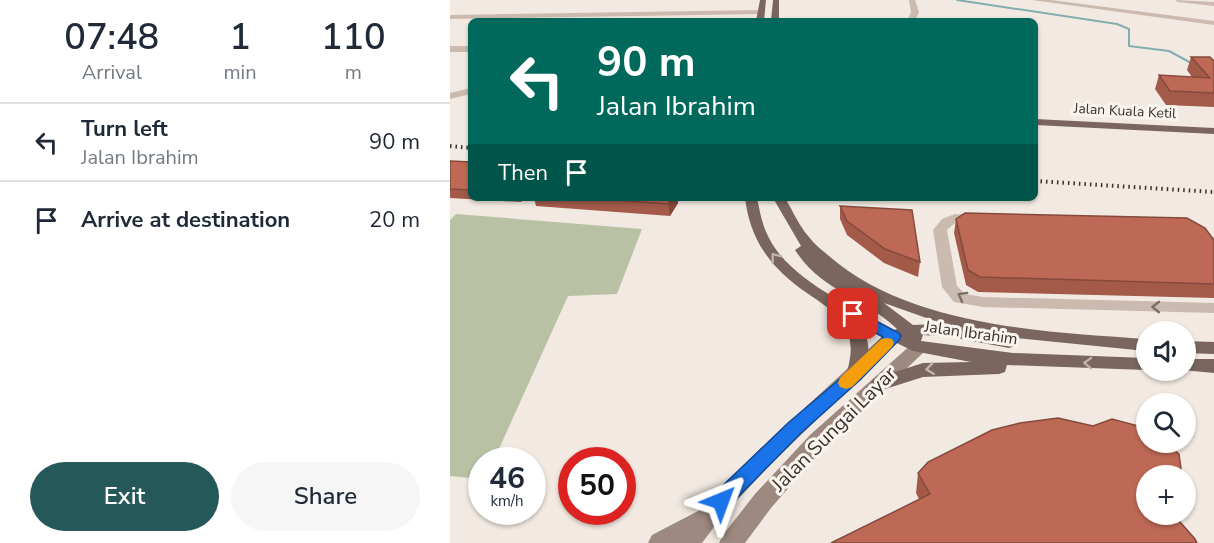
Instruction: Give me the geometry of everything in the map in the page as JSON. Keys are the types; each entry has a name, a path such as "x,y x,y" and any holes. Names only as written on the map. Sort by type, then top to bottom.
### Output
{"main road":[{"path":"761,18 763,0"},
{"path":"775,18 776,0"},
{"name":"Jalan Kuala Ketil","path":"1038,122 1214,130"},
{"name":"Jalan Ibrahim","path":"752,201 755,221 772,253 795,278 832,303 907,338 988,357 1044,362 1136,364"},
{"name":"Jalan Ibrahim","path":"779,201 801,239 823,260 855,282 918,310 993,330 1077,341 1136,344"},
{"path":"801,239 800,247 815,267 834,282 894,316 907,338 940,331 1019,344 1047,345 1077,341"},
{"path":"832,303 848,317 858,334 861,356 855,375"},
{"name":"Jalan Sungai Layar","path":"690,543 705,517 794,428 855,375 907,338"},
{"name":"Jalan Sungai Layar","path":"731,543 792,467 879,384 907,338"},
{"path":"1196,347 1214,348"},
{"path":"879,384 923,370 1019,368 1044,362"},
{"path":"1196,365 1214,366"},
{"path":"660,543 705,517"}],"street":[{"path":"912,0 915,12 912,18"},
{"path":"1035,0 1214,23"},
{"path":"1178,0 1214,4"},
{"path":"1122,11 1126,3"},
{"path":"552,18 563,8"},
{"path":"450,17 552,18 762,12"},
{"path":"450,49 468,49"},
{"path":"450,96 468,92"},
{"path":"993,219 950,219 941,226 950,287 960,298 983,302 1214,308"}],"green space":[{"path":"456,214 642,229 617,294 568,296 500,447 468,447 468,478 450,476 450,220"}],"building":[{"path":"1191,57 1210,57 1214,61 1214,93 1170,91 1159,75 1210,78"},
{"path":"450,161 468,162 468,190 450,189"},
{"path":"630,201 670,201 668,204"},
{"path":"840,206 912,210 920,262 885,249 847,221"},
{"path":"965,213 1187,218 1205,228 1214,240 1214,284 980,277 968,270 956,219"},
{"path":"1058,418 1093,426 1112,419 1136,425 1136,453 1178,453 1180,465 1136,465 1136,525 1183,525 1197,543 831,543 930,494 918,473 928,462 992,430 1020,423"}],"waterway":[{"path":"957,0 1117,24 1129,29 1129,46 1169,51 1193,64"}],"railway":[{"path":"450,146 468,148"},
{"path":"1038,181 1214,192"}],"slow traffic":[{"path":"846,383 887,343"}],"route":[{"path":"721,501 794,428 855,375 894,336 853,314"}]}
